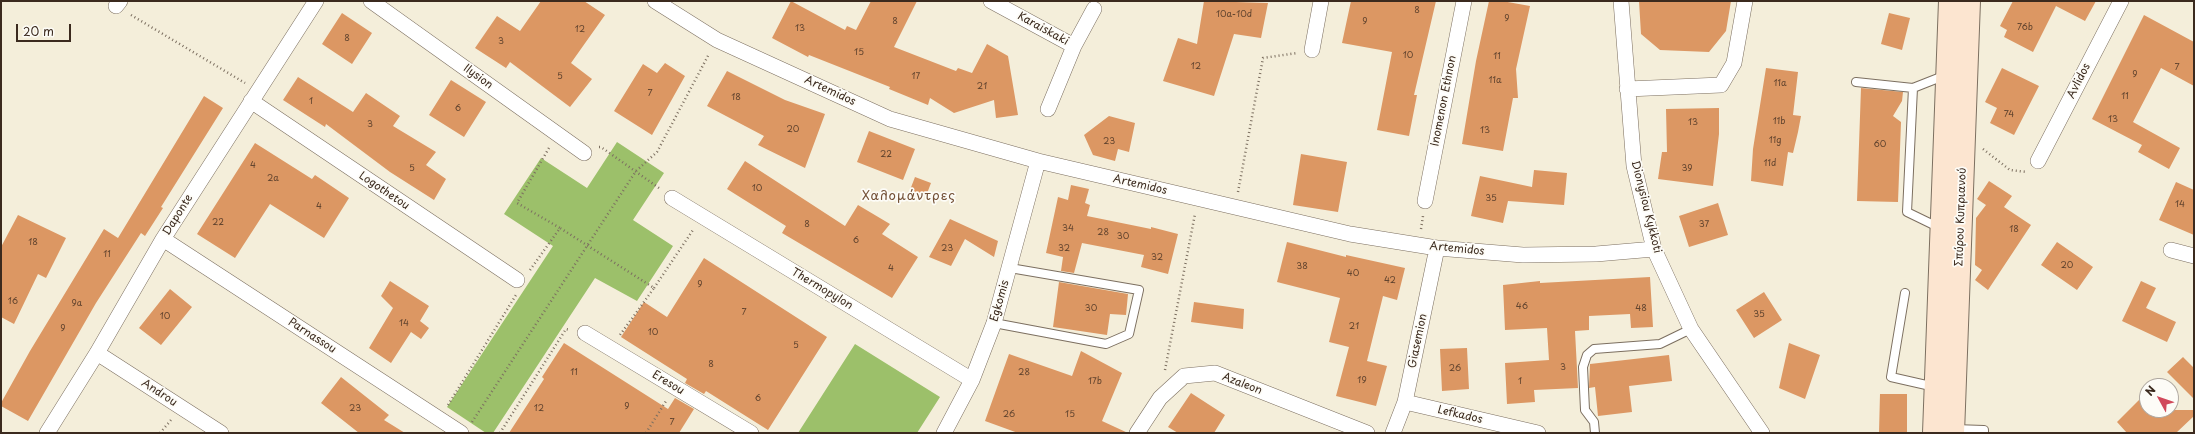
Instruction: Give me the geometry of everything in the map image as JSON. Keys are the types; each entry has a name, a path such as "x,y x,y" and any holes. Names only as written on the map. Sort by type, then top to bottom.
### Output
{"main road":[{"name":"Σπύρου Κυπριανού","path":"1946,432 1935,386 1950,1"},
{"name":"Σπύρου Κυπριανού","path":"1946,432 1964,135 1970,1"}],"street":[{"name":"Daponte","path":"46,433 96,353 163,239 316,1"},
{"name":"Ilysion","path":"371,1 584,153"},
{"name":"Artemidos","path":"655,1 717,40 890,119 1038,161 1350,234 1438,248 1523,255 1596,254 1654,249"},
{"name":"Karaiskaki","path":"992,1 1074,46"},
{"path":"1312,50 1321,1"},
{"name":"Inomenon Ethnon","path":"1425,201 1464,1"},
{"name":"Dionysiou Kykkoti","path":"1621,1 1634,166 1654,249 1691,329 1762,433"},
{"path":"1627,89 1721,85 1734,63 1746,1"},
{"name":"Avlidos","path":"2038,161 2121,1"},
{"path":"1048,109 1074,46 1094,9"},
{"name":"Logothetou","path":"254,96 518,280"},
{"name":"Egkomis","path":"944,433 972,380 994,323 1038,161"},
{"name":"Thermopylon","path":"672,198 972,380"},
{"name":"Parnassou","path":"163,239 440,419 465,430"},
{"name":"Giasemion","path":"1393,433 1405,402 1438,248"},
{"path":"2171,250 2194,256"},
{"name":"Eresou","path":"585,333 751,433"},
{"name":"Androu","path":"96,353 221,433"},
{"name":"Azaleon","path":"1137,433 1160,398 1184,376 1214,373 1367,433"},
{"name":"Lefkados","path":"1405,402 1538,433"}],"lane":[{"path":"1856,82 1913,88 1947,75"},
{"path":"1913,88 1907,212 1941,228"},
{"path":"994,323 1106,344 1129,334 1139,290 1010,268"},
{"path":"1905,293 1891,377 1935,386"},
{"path":"1595,433 1594,422 1585,410 1583,366 1587,355 1594,349 1660,344 1691,329"},
{"path":"1946,432 1984,430 1984,433"}],"path":[{"path":"118,3 254,96"},
{"path":"465,430 636,171 657,152 717,40"},
{"path":"1235,206 1263,58 1312,50"},
{"path":"557,134 517,203 560,228 654,288"},
{"path":"1964,135 2010,170 2032,173 2038,161"},
{"path":"584,153 602,147 672,198"},
{"path":"1160,398 1198,198"},
{"path":"1419,245 1425,201"},
{"path":"610,348 654,288 702,216"},
{"path":"440,419 518,292 518,280 528,272 560,228"},
{"path":"500,433 566,329 585,333"},
{"path":"646,433 675,387"}],"green space":[{"path":"617,142 664,173 633,220 673,246 637,301 595,278 493,433 486,433 447,407 553,246 504,214 541,158 587,188"},
{"path":"855,344 940,397 917,433 798,433"}],"building":[{"path":"541,1 584,1 605,15 571,63 592,79 570,107 510,62 506,68 475,48 497,16 520,31"},
{"path":"791,1 845,30 847,26 856,30 871,1 917,1 894,47 956,71 958,68 972,73 987,44 1008,56 1018,115 996,118 994,100 954,113 930,98 928,105 889,89 890,87 809,55 808,57 772,38"},
{"path":"1204,1 1268,3 1261,38 1234,34 1214,96 1163,81 1178,38 1197,44"},
{"path":"1351,1 1436,1 1414,95 1417,95 1409,136 1377,130 1392,52 1342,43"},
{"path":"1489,1 1502,1 1530,6 1516,69 1518,98 1513,98 1503,151 1462,144 1476,61"},
{"path":"1639,1 1731,1 1726,31 1709,52 1660,50 1641,34"},
{"path":"2013,1 2096,1 2085,21 2056,6 2033,52 2004,37 2007,30 2000,26"},
{"path":"342,13 372,33 352,64 322,44"},
{"path":"1889,13 1910,18 1902,50 1881,44"},
{"path":"2144,15 2194,42 2194,86 2161,68 2133,122 2180,148 2169,169 2138,152 2142,145 2092,119"},
{"path":"665,63 685,76 652,135 614,111 643,64 657,73"},
{"path":"1766,68 1798,72 1793,115 1801,116 1793,153 1788,152 1783,186 1751,181 1753,149"},
{"path":"2002,68 2039,86 2014,135 1990,123 1997,108 1985,102"},
{"path":"727,71 785,100 825,114 805,168 758,145 764,136 707,106"},
{"path":"298,77 353,112 366,93 400,116 393,126 436,152 426,165 446,179 434,200 390,172 326,124 325,127 283,100"},
{"path":"451,80 486,102 464,137 429,115"},
{"path":"1861,88 1903,92 1902,101 1893,116 1901,122 1898,202 1857,201"},
{"path":"204,96 223,108 161,207 163,208 145,236 141,233 96,303 28,421 1,406 1,403 30,351 104,229 118,238"},
{"path":"1719,108 1719,134 1713,186 1658,179 1662,152 1667,152 1666,109"},
{"path":"1109,116 1135,123 1129,152 1118,149 1115,161 1093,155 1084,135"},
{"path":"869,131 915,149 903,180 857,162"},
{"path":"255,143 312,179 315,175 349,198 324,238 270,204 235,258 197,234"},
{"path":"1301,154 1347,162 1338,212 1293,205"},
{"path":"745,161 845,226 858,205 890,224 882,234 918,257 892,298 782,233 786,226 727,189"},
{"path":"1534,170 1567,173 1564,205 1508,201 1503,223 1471,216 1480,176 1532,187"},
{"path":"915,177 931,183 926,196 910,190"},
{"path":"1989,181 2012,196 2004,207 2031,225 1988,290 1975,280 1982,270 1975,265 1976,218 1986,205 1977,199"},
{"path":"2176,182 2194,190 2194,235 2159,220"},
{"path":"1071,185 1089,189 1085,203 1090,205 1087,216 1151,229 1151,227 1178,234 1168,274 1141,267 1144,255 1082,243 1074,273 1061,271 1063,257 1046,253 1058,197 1068,200"},
{"path":"1718,203 1728,235 1689,247 1679,216"},
{"path":"18,215 66,238 46,278 38,274 14,324 1,317 1,247"},
{"path":"950,219 998,241 994,257 965,239 951,266 929,257"},
{"path":"1287,242 1346,257 1346,255 1405,268 1397,300 1383,296 1367,361 1387,366 1376,406 1336,396 1349,347 1329,342 1340,298 1277,282"},
{"path":"2057,242 2093,267 2077,290 2041,265"},
{"path":"704,258 827,337 768,430 706,391 704,394 685,383 687,379 621,337 644,302 667,317"},
{"path":"1650,277 1653,327 1631,328 1630,314 1589,316 1589,330 1575,331 1578,388 1534,390 1535,402 1507,404 1505,363 1549,360 1547,328 1505,330 1503,285 1540,281 1540,283"},
{"path":"390,281 429,306 420,321 429,328 421,339 411,332 391,363 369,348 393,308 381,296"},
{"path":"2141,281 2156,288 2146,308 2176,322 2167,342 2122,321"},
{"path":"1059,282 1128,294 1126,315 1110,314 1107,335 1053,327"},
{"path":"170,289 192,307 161,345 139,328"},
{"path":"1764,292 1782,320 1754,338 1736,310"},
{"path":"1194,302 1244,309 1243,329 1191,322"},
{"path":"564,343 668,409 675,398 694,409 679,433 509,433 544,379 542,377"},
{"path":"1789,343 1820,355 1805,399 1779,388"},
{"path":"1467,348 1469,389 1442,391 1440,349"},
{"path":"1081,351 1122,373 1102,421 1128,433 1018,433 985,421 1009,354 1072,376"},
{"path":"1669,355 1672,381 1629,386 1632,412 1598,416 1595,387 1589,388 1590,364"},
{"path":"2183,357 2194,368 2194,399 2179,384 2179,378 2173,378 2167,372"},
{"path":"341,377 389,415 384,420 405,433 359,433 321,403"},
{"path":"1191,393 1225,415 1214,433 1178,433 1168,427"},
{"path":"1880,394 1907,394 1907,433 1879,433"},
{"path":"2139,400 2139,418 2179,418 2179,410 2194,410 2194,416 2176,433 2127,433 2117,422"}],"district":[{"name":"Χαλομάντρες","path":"909,196"}]}
